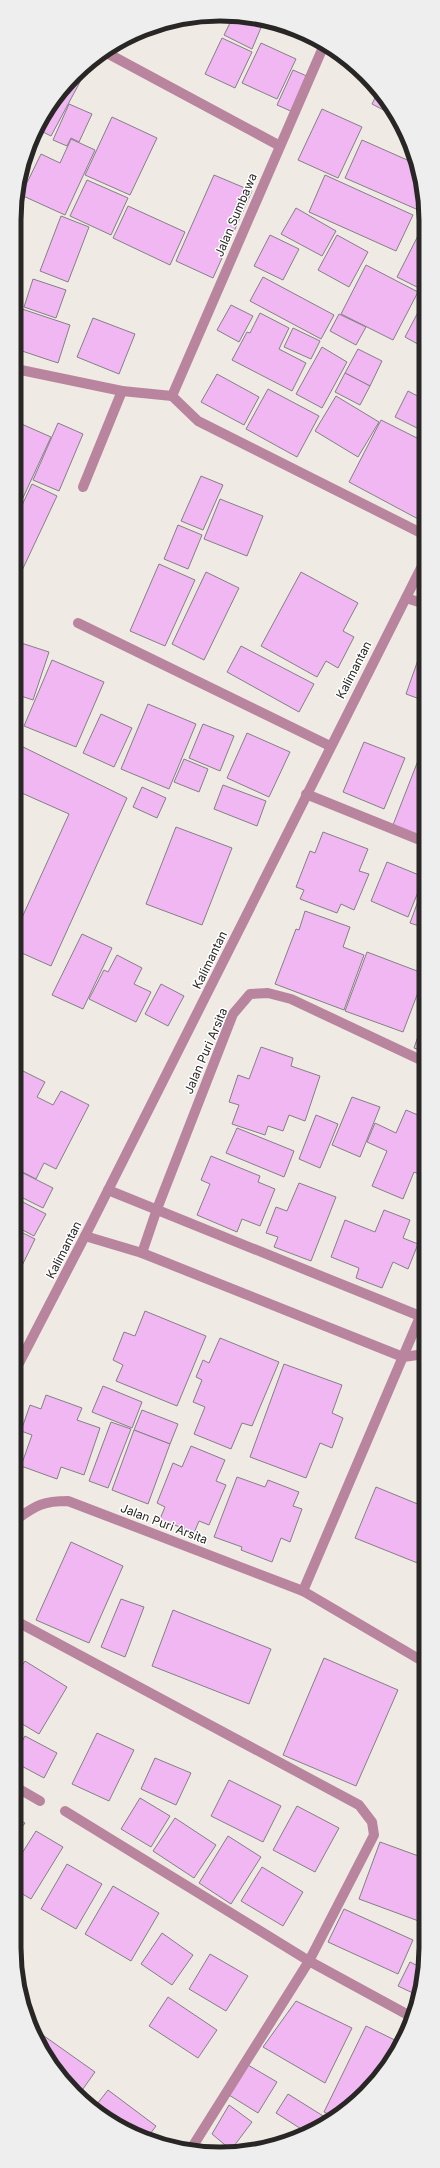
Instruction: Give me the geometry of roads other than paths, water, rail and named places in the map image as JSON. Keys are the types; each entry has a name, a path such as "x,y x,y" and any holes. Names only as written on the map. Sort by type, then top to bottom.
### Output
{"street":[{"name":"Jalan Sumbawa","path":"172,396 322,49"},
{"path":"110,55 280,146"},
{"path":"21,370 122,391 172,396 198,421 419,532"},
{"path":"83,487 122,391"},
{"name":"Kalimantan","path":"21,1359 85,1236 330,746 419,572"},
{"path":"406,598 419,602"},
{"path":"78,623 330,746"},
{"path":"306,794 419,840"},
{"name":"Jalan Puri Arsita","path":"142,1253 156,1209 233,1014 250,994 268,993 291,999 419,1059"},
{"path":"108,1190 419,1318"},
{"path":"85,1236 142,1253 403,1357 419,1355"},
{"path":"304,1591 403,1357 419,1325"},
{"name":"Jalan Puri Arsita","path":"21,1516 35,1505 50,1501 68,1501 304,1591 419,1659"},
{"path":"21,1624 359,1805 372,1822 374,1835 308,1961 193,2145"},
{"path":"21,1790 40,1801"},
{"path":"65,1810 308,1961 407,2014"}]}
